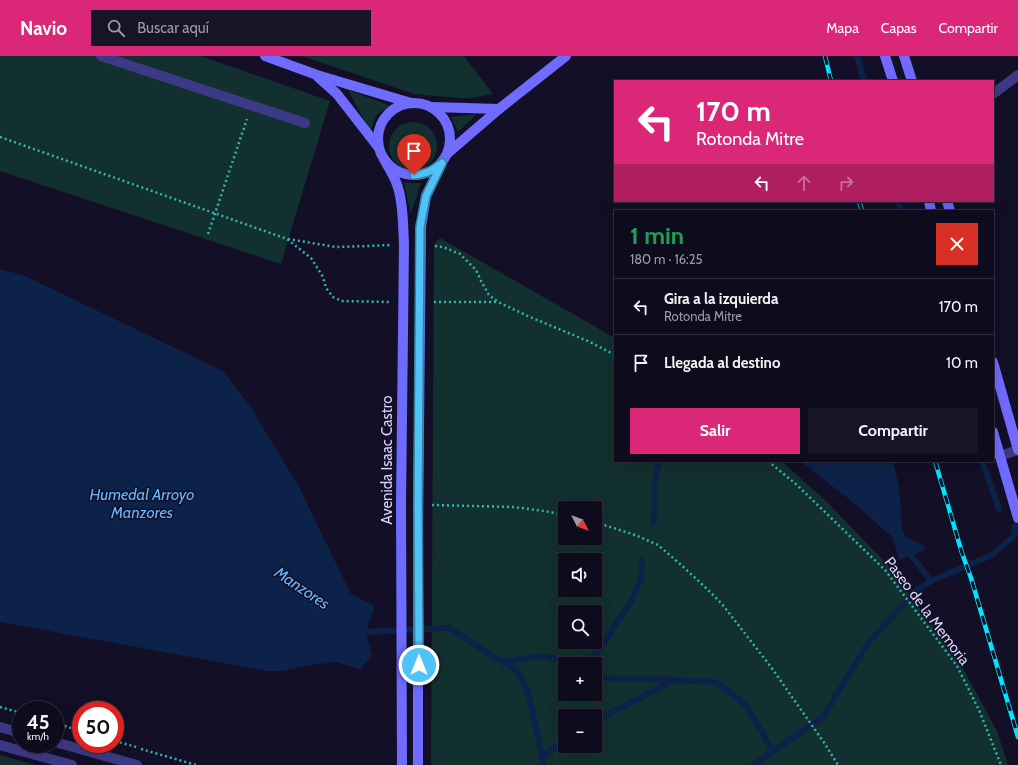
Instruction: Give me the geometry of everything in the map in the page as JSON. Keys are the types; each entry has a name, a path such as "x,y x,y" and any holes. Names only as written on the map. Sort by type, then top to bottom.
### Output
{"main road":[{"path":"264,56 316,75 411,103 431,107 440,113 446,121 450,131 448,153"},
{"path":"316,75 336,94 379,148 384,159 393,168 404,174 414,175 423,174 433,170 442,163 448,153 499,109 566,56"},
{"path":"885,56 893,80"},
{"path":"904,56 912,80"},
{"path":"379,148 378,136 382,124 389,113 399,106 411,103"},
{"path":"431,107 499,109"},
{"name":"Avenida Isaac Castro","path":"384,159 397,182 403,218 404,244 402,765"},
{"name":"Avenida Isaac Castro","path":"418,765 420,227 426,196 442,163"},
{"path":"994,366 1018,450"},
{"path":"994,435 1018,518"}],"street":[{"path":"102,56 305,123"},
{"path":"994,93 1018,75"},
{"path":"1000,456 1018,450"},
{"path":"0,727 12,730"},
{"path":"0,745 72,765"},
{"path":"64,745 137,765"}],"path":[{"path":"208,234 251,106"},
{"path":"0,137 287,239 336,247 404,244"},
{"path":"287,239 311,258 322,277 326,288 333,297 342,301 359,302"},
{"path":"420,245 443,247 460,254 476,270 489,295 498,302 590,342 614,355"},
{"name":"Paseo de la Memoria","path":"769,462 797,484 885,570 957,666 979,710 1001,765"},
{"path":"418,505 514,507 558,514"},
{"path":"602,524 635,535 658,545 722,604 771,667 804,713 838,765"},
{"path":"0,707 12,711"},
{"path":"124,744 196,765"}],"green space":[{"path":"0,56 201,56 330,101 281,264 0,171"},
{"path":"302,56 464,56 493,94 472,98 458,98 414,94"},
{"path":"348,90 391,106 377,114 370,131"},
{"path":"477,114 458,132 451,117"},
{"path":"408,122 418,122 427,126 433,132 436,137 436,155 427,166 418,170 408,170 399,166 393,160 389,151 389,141 393,132 399,126"},
{"path":"404,183 421,183 411,213"},
{"path":"440,238 614,337 614,462 782,462 823,498 888,565 959,661 997,731 1008,765 431,765 434,244"},
{"path":"0,755 35,765 0,765"}],"water":[{"name":"Humedal Arroyo Manzores","path":"0,269 25,276 223,371 250,406 299,487 351,594 375,606 366,632 372,656 360,669 336,662 305,666 283,671 267,671 0,622"},
{"path":"801,462 893,462 901,502 901,522 903,532 909,538 924,545 925,550 899,560 893,538 854,503"}],"waterway":[{"path":"857,56 864,80"},
{"path":"898,202 901,210"},
{"path":"653,521 655,509 655,480 659,462"},
{"path":"982,462 999,509"},
{"path":"602,717 674,680 715,682 745,704 773,751 823,717 868,643 917,590 931,581 992,555 1014,536 1015,526"},
{"path":"907,548 931,581"},
{"path":"593,657 631,602 641,579 642,560"},
{"name":"Manzores","path":"361,628 366,632 449,628 517,671 528,691 544,765"},
{"path":"503,662 539,656 558,659"},
{"path":"602,677 673,680"},
{"path":"542,756 558,746"},
{"path":"754,765 773,751"}],"railway":[{"path":"825,56 831,80"},
{"path":"859,202 862,210"},
{"path":"935,462 1018,737"}],"route":[{"path":"414,175 423,174 433,170 442,163 426,196 420,227 418,505 419,665"}]}
